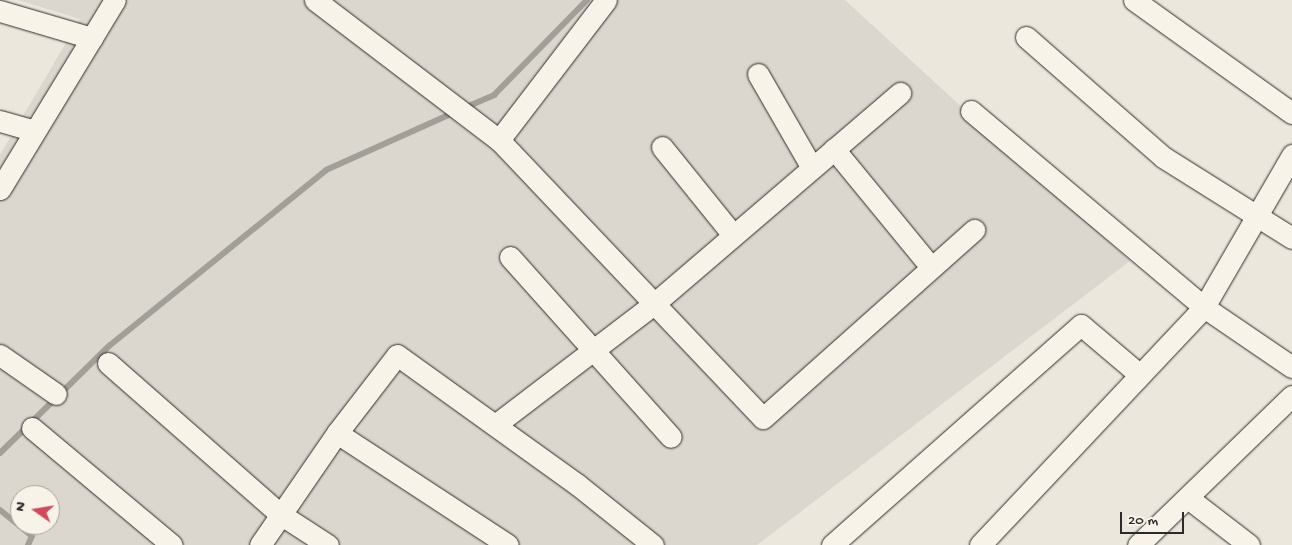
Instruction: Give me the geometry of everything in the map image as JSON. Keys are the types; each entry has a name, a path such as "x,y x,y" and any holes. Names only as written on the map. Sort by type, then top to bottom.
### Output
{"street":[{"path":"0,189 115,0"},
{"path":"315,0 499,140 655,302 763,418 974,230"},
{"path":"499,140 606,0"},
{"path":"1134,0 1292,113"},
{"path":"0,11 92,38"},
{"path":"1026,37 1163,157 1292,238"},
{"path":"758,74 812,168"},
{"path":"495,425 655,302 900,93"},
{"path":"971,111 1079,205 1204,308 1292,367"},
{"path":"0,121 35,131"},
{"path":"662,147 733,235"},
{"path":"834,149 931,267"},
{"path":"980,545 1204,308 1258,218 1292,154"},
{"path":"510,257 671,437"},
{"path":"832,545 1081,325 1140,375"},
{"path":"0,355 56,394"},
{"path":"260,545 338,433 397,355 578,485 653,545"},
{"path":"108,363 280,514 328,545"},
{"path":"1138,545 1292,396"},
{"path":"32,428 172,545"},
{"path":"338,433 508,545"},
{"path":"1188,498 1249,545"}],"shaded area":[{"path":"18,0 845,0 1130,261 757,545 0,545 0,155 80,19"}],"waterway":[{"path":"464,108 494,95 587,0"},
{"path":"0,453 109,346 326,170 455,112"},
{"path":"0,510 32,536 28,545"}]}
